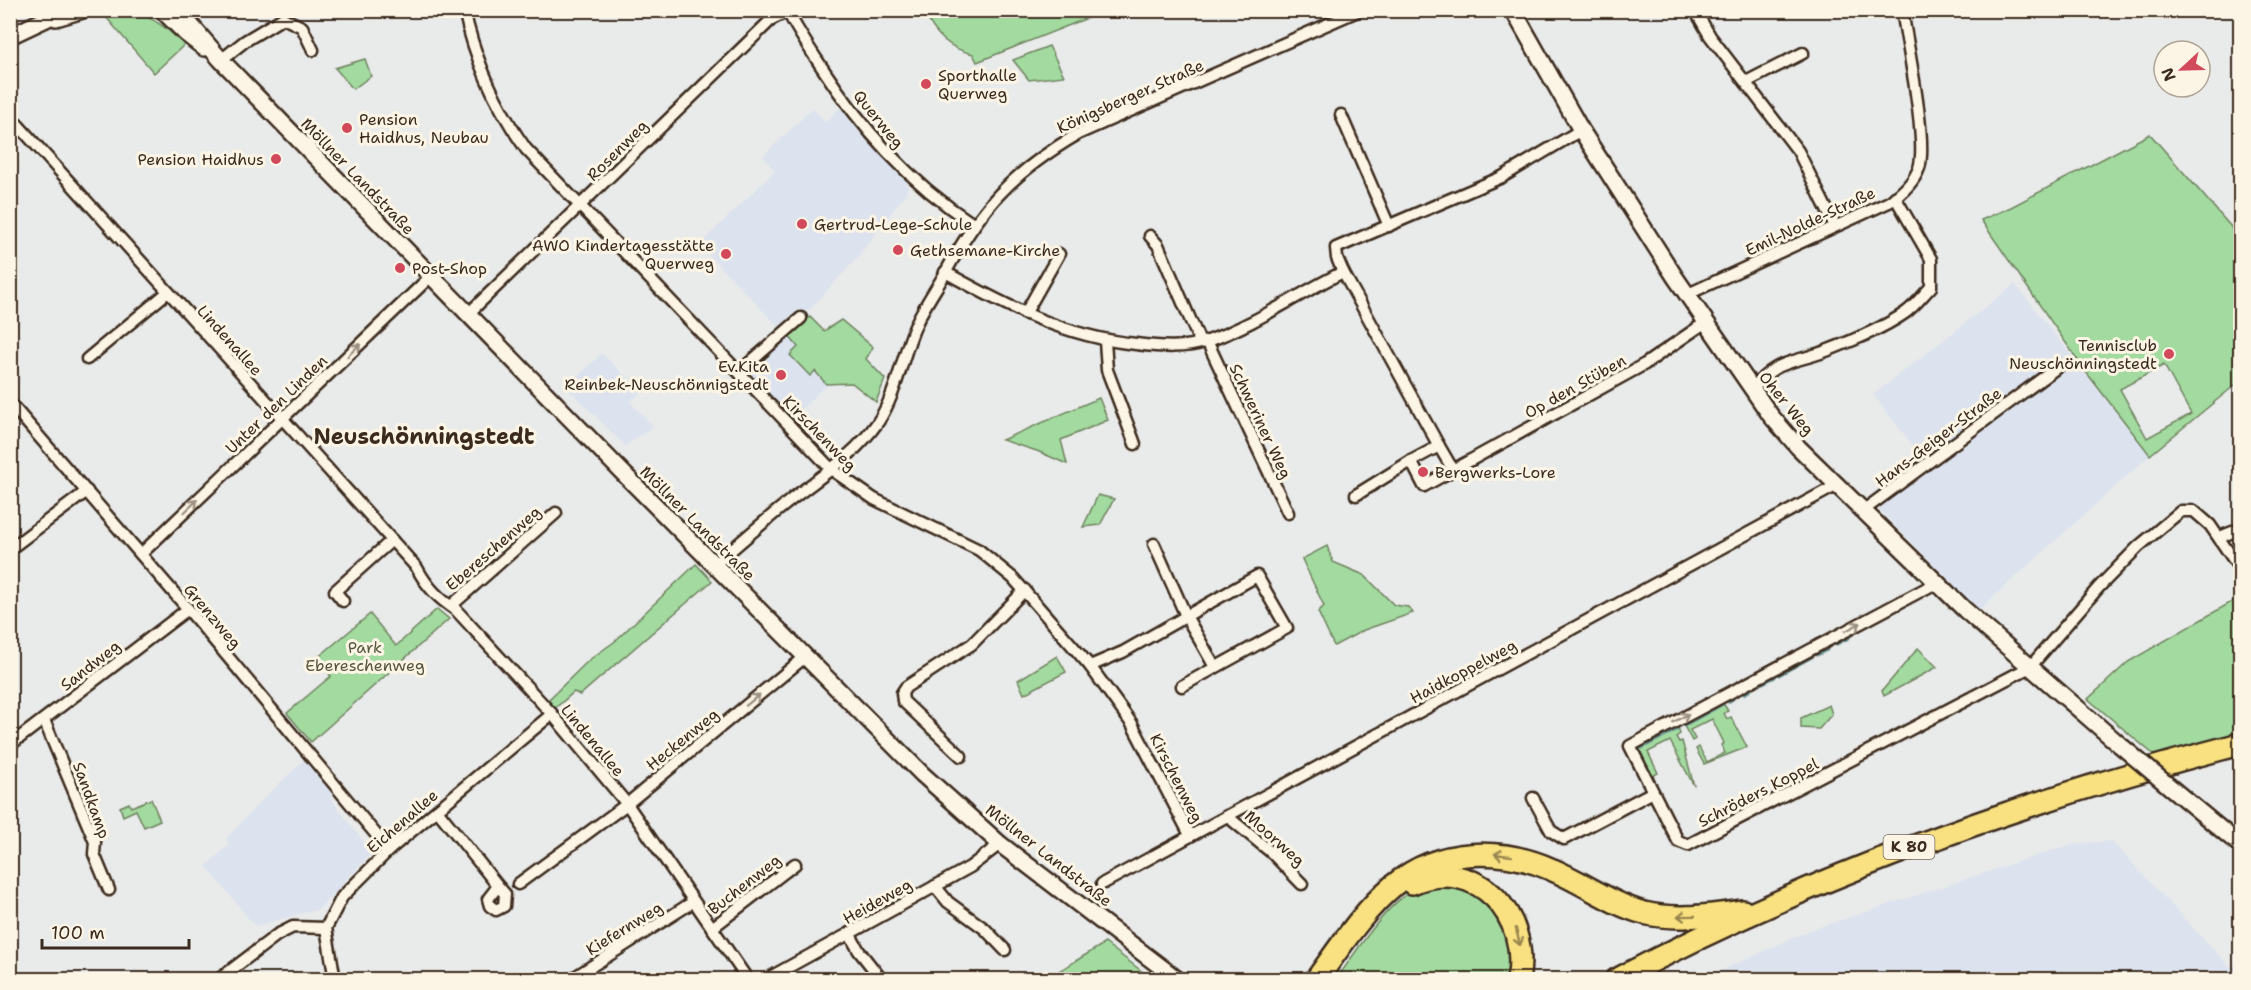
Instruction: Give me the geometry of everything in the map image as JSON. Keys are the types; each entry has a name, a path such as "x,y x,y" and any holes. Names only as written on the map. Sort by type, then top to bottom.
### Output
{"highway":[{"name":"K 80","path":"1616,980 1765,908 1891,854 2010,811 2108,780 2241,744"},
{"path":"1316,980 1374,904 1394,885 1416,871 1461,855 1493,854 1522,859 1555,870 1619,904 1645,913 1684,917 1765,908"},
{"path":"1324,980 1387,899 1418,880 1443,876 1456,877 1481,887 1491,893 1507,912 1519,937 1521,962 1518,980"}],"main road":[{"path":"50,19 65,10"},
{"path":"10,36 50,19 83,10"},
{"name":"Möllner Landstraße","path":"162,10 185,33 221,60"},
{"name":"Möllner Landstraße","path":"178,10 221,60 468,314 922,774 1000,844 1178,980"},
{"path":"186,10 196,29"},
{"name":"Oher Weg","path":"1514,10 1581,130 1752,391 1791,439 1936,582 2120,745 2241,846"}],"street":[{"name":"Kirschenweg","path":"464,10 490,87 507,122 526,149 579,208 740,370 832,470 874,499 979,550 1025,590 1090,666 1131,724 1190,836"},
{"path":"1328,10 1333,23"},
{"name":"Königsberger Straße","path":"714,565 832,470 850,454 879,419 916,324 945,272 973,224 1016,176 1044,154 1078,134 1360,10"},
{"path":"1695,10 1710,36 1798,152 1835,226"},
{"name":"Emil-Nolde-Straße","path":"1688,294 1896,198 1912,180 1919,167 1921,154 1902,10"},
{"name":"Rosenweg","path":"468,314 772,20 788,11"},
{"name":"Querweg","path":"788,11 850,110 879,145 918,182 973,224"},
{"path":"221,60 245,40 283,18 302,27 313,50"},
{"path":"1746,82 1803,53"},
{"path":"1341,115 1389,226"},
{"name":"Lindenallee","path":"10,116 281,420 417,568 423,581 439,600 450,606 552,714 627,804 748,980"},
{"path":"1453,470 1343,272 1337,258 1336,248 1502,177 1581,130"},
{"path":"1752,391 1761,377 1772,368 1825,351 1870,331 1905,313 1931,287 1931,259 1896,198"},
{"name":"Schweriner Weg","path":"1150,236 1158,244 1203,342 1288,513"},
{"path":"1025,315 1059,254"},
{"path":"945,272 1025,315 1067,331 1105,341 1170,348 1203,342 1249,323 1343,272"},
{"name":"Unter den Linden","path":"141,554 431,276"},
{"path":"87,359 168,292"},
{"path":"740,370 801,318"},
{"name":"Op den Stüben","path":"1411,461 1424,486 1645,364 1706,321"},
{"path":"1105,341 1107,370 1135,444"},
{"name":"Hans-Geiger-Straße","path":"1864,510 2059,366"},
{"name":"Grenzweg","path":"10,403 188,609 389,850"},
{"path":"1356,495 1439,446"},
{"name":"Haidkoppelweg","path":"1102,884 1839,484"},
{"path":"10,549 87,491"},
{"path":"2030,667 2130,555 2181,511 2194,511 2220,537 2224,549 2241,569"},
{"name":"Ebereschenweg","path":"450,606 556,513"},
{"path":"2220,537 2241,529"},
{"path":"344,601 335,591 392,540"},
{"path":"1154,544 1186,616 1215,667"},
{"path":"1090,666 1124,652 1257,576 1287,628 1182,686"},
{"name":"Schröders Koppel","path":"1936,582 1630,746 1678,841 1688,845 2030,667"},
{"path":"961,756 903,700 902,693 906,687 972,644 1025,590"},
{"name":"Sandweg","path":"10,746 188,609"},
{"name":"Heckenweg","path":"518,884 627,804 805,657"},
{"name":"Eichenallee","path":"326,928 342,897 389,850 552,714"},
{"name":"Sandkamp","path":"44,720 92,834 94,854 109,890"},
{"path":"1533,798 1551,831 1563,839 1653,792"},
{"path":"437,810 498,886"},
{"name":"Moorweg","path":"1227,816 1272,853 1302,884"},
{"name":"Heideweg","path":"765,980 970,867 1000,844"},
{"name":"Buchenweg","path":"712,928 795,864"},
{"path":"935,886 948,902 985,929 1005,950"},
{"name":"Kiefernweg","path":"570,980 693,902"},
{"path":"218,980 277,936 293,927 326,928 335,980"},
{"path":"849,933 859,951 882,980"}],"shaded area":[{"name":"Gertrud-Lege-Schule","path":"841,107 900,173 908,186 906,193 858,257 809,310 784,332 699,245 775,171 763,156 813,108 825,122"},
{"path":"2015,284 2150,455 1978,611 1868,498 1921,456 1873,395"},
{"path":"808,314 824,331 841,320 873,347 866,359 885,379 876,402 852,383 826,385 789,421 743,371"},
{"path":"602,353 641,392 630,402 653,426 625,446 567,387"},
{"path":"304,760 331,792 331,799 372,853 319,909 255,926 206,866 229,845 226,839 258,804"},
{"path":"2111,841 2231,968 2240,960 2240,979 1703,979 1808,931 2072,844"}],"green space":[{"path":"924,11 1105,11 977,62 973,54 956,48 943,39 932,26"},
{"path":"119,12 138,14 155,21 184,45 154,73 105,16"},
{"path":"1049,46 1064,76 1029,80 1013,60"},
{"path":"365,59 371,76 353,89 335,68"},
{"path":"2150,134 2231,227 2240,253 2240,381 2150,455 2086,372 1981,220 2011,207","holes":["2164,365 2191,414 2147,438 2120,389"]},
{"path":"810,317 824,331 841,320 873,347 866,359 885,379 876,402 852,383 826,384 815,371 810,376 790,355 798,347 788,335"},
{"path":"1099,398 1108,420 1061,440 1067,464 1037,451 1002,440"},
{"path":"1098,495 1114,499 1100,525 1083,527"},
{"path":"1327,546 1333,562 1364,575 1394,605 1408,607 1413,613 1364,630 1334,646 1318,612 1324,606 1302,559"},
{"path":"696,564 712,581 580,695 574,692 553,710 545,703 589,660 614,642"},
{"path":"2240,597 2240,732 2154,755 2088,699 2128,662"},
{"name":"Park Ebereschenweg","path":"437,609 449,619 311,742 287,713 331,676 316,659 370,614 396,646"},
{"path":"1918,648 1937,667 1884,696 1882,691"},
{"path":"1057,656 1066,672 1024,694 1018,680"},
{"path":"1723,703 1728,711 1724,713 1727,719 1731,717 1747,747 1704,764 1696,749 1699,747 1707,762 1725,753 1721,745 1724,743 1712,719 1690,730 1695,739 1692,741 1683,724"},
{"path":"1829,705 1832,714 1819,729 1801,728 1801,718"},
{"path":"1678,727 1680,734 1676,737 1679,742 1682,741 1694,786 1670,741 1648,752 1658,773 1653,776 1638,751 1639,747"},
{"path":"151,799 160,820 144,827 136,810 123,816 120,807 129,803 131,807"},
{"path":"1455,884 1493,905 1512,938 1510,979 1336,980 1382,917 1403,897 1418,889"},
{"path":"1105,943 1152,979 1046,979"}],"waterway":[{"path":"1837,644 1849,638"},
{"path":"1817,655 1827,650"},
{"path":"1779,675 1812,657"},
{"path":"1761,684 1775,677"},
{"path":"1744,694 1751,690"},
{"path":"1728,702 1733,699"},
{"path":"1685,725 1723,704"},
{"path":"1640,749 1678,729"}],"place":[{"name":"Sporthalle Querweg","path":"926,84"},
{"name":"Pension Haidhus, Neubau","path":"347,128"},
{"name":"Pension Haidhus","path":"276,159"},
{"name":"Gertrud-Lege-Schule","path":"802,224"},
{"name":"Gethsemane-Kirche","path":"898,250"},
{"name":"AWO Kindertagesstätte Querweg","path":"726,254"},
{"name":"Post-Shop","path":"400,268"},
{"name":"Tennisclub Neuschönningstedt","path":"2169,354"},
{"name":"Ev.Kita Reinbek-Neuschönnigstedt","path":"781,375"},
{"name":"Bergwerks-Lore","path":"1423,472"}],"district":[{"name":"Neuschönningstedt","path":"424,436"}]}
